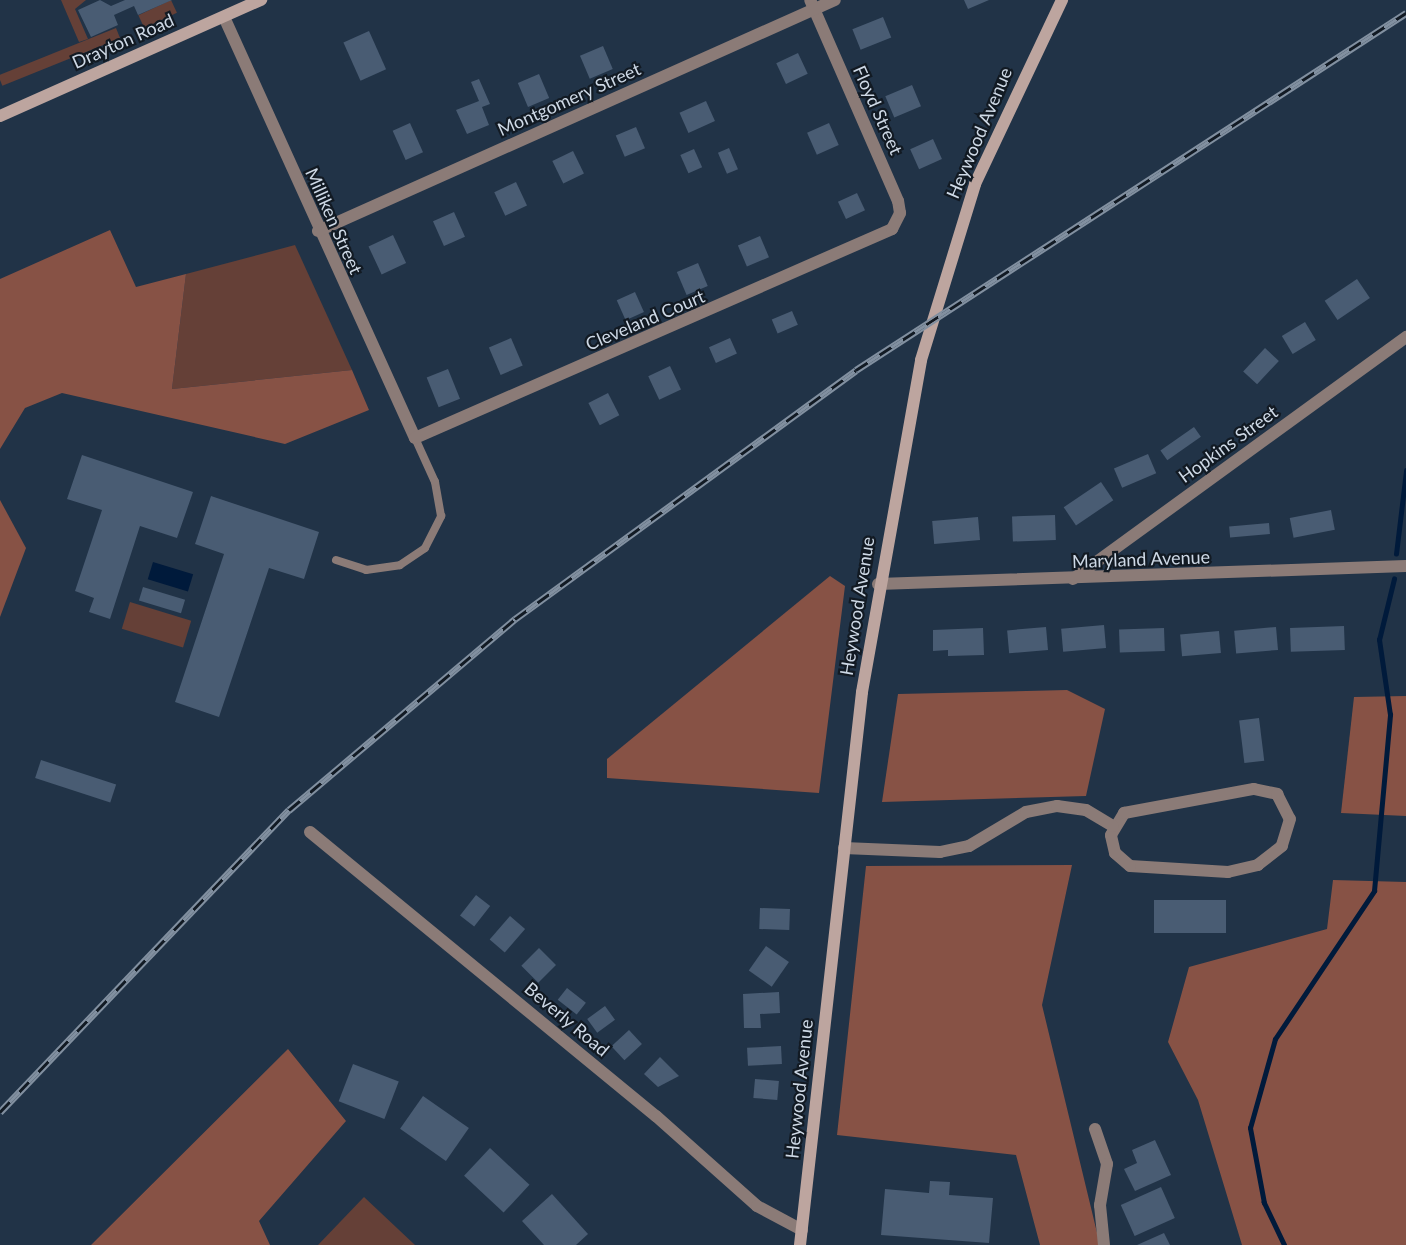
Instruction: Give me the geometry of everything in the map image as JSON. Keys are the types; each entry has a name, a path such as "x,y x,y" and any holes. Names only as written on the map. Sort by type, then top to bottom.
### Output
{"street":[{"name":"Drayton Road","path":"0,116 261,0"},
{"name":"Montgomery Street","path":"318,231 812,5 836,0"},
{"name":"Heywood Avenue","path":"800,1245 844,848 878,584 908,424 959,230 994,138 1062,0"},
{"name":"Floyd Street","path":"812,5 898,201 899,219 887,232"},
{"name":"Milliken Street","path":"224,17 318,231 415,438"},
{"name":"Cleveland Court","path":"415,438 887,232"},
{"name":"Hopkins Street","path":"1072,579 1406,337"},
{"name":"Maryland Avenue","path":"878,584 1406,566"},
{"path":"1254,789 1277,794 1290,819 1287,838 1271,857 1228,872 1124,865 1111,844 1113,826 1131,810 1254,789"},
{"path":"844,848 940,852 969,846 1026,812 1058,806 1086,810 1113,826"},
{"name":"Beverly Road","path":"310,832 656,1116 757,1206 802,1230"},
{"path":"1095,1129 1107,1164 1100,1205 1104,1245"}],"lane":[{"path":"336,560 366,570 400,565 425,548 441,516 435,482 415,438"}],"shaded area":[{"path":"61,0 86,0 75,9 88,39 79,42"},
{"path":"171,0 177,13 144,28 138,15"},
{"path":"116,28 120,38 2,86 0,75"},
{"path":"110,230 136,287 186,274 172,389 352,370 369,410 285,444 62,393 25,408 0,449 0,279"},
{"path":"295,245 352,370 172,389 186,274"},
{"path":"0,500 26,548 0,617"},
{"path":"830,576 845,586 819,793 607,778 607,759"},
{"path":"130,602 191,621 183,647 122,629"},
{"path":"1067,690 1105,709 1086,796 882,802 898,694"},
{"path":"1406,696 1406,816 1341,813 1354,697"},
{"path":"1072,865 1042,1005 1100,1245 1040,1245 1016,1155 837,1135 866,866"},
{"path":"1333,880 1406,882 1406,1245 1242,1245 1198,1100 1168,1042 1189,967 1327,929"},
{"path":"288,1049 346,1121 259,1221 270,1245 91,1245"},
{"path":"364,1197 415,1245 318,1245"}],"water":[{"path":"153,562 193,574 188,591 148,579"}],"building":[{"path":"100,0 111,6 125,0 172,0 138,15 134,6 114,15 118,25 91,37 78,10"},
{"path":"964,0 989,0 968,9"},
{"path":"883,17 891,37 861,50 852,29"},
{"path":"369,31 386,69 361,81 343,42"},
{"path":"603,46 613,69 590,79 580,56"},
{"path":"798,53 808,74 786,84 776,63"},
{"path":"539,74 549,98 528,107 518,83"},
{"path":"479,79 490,104 482,107 489,125 467,134 456,110 479,101 471,82"},
{"path":"912,85 921,106 894,118 885,96"},
{"path":"706,101 715,121 688,133 680,113"},
{"path":"410,123 423,152 406,160 393,131"},
{"path":"829,123 839,145 817,155 807,133"},
{"path":"636,127 645,148 625,157 616,136"},
{"path":"933,139 942,159 919,169 910,149"},
{"path":"729,148 738,169 727,174 718,153"},
{"path":"694,149 702,167 688,173 680,155"},
{"path":"573,151 584,173 563,184 552,161"},
{"path":"516,182 527,206 505,216 494,192"},
{"path":"857,193 865,210 846,219 838,202"},
{"path":"454,212 465,237 444,246 433,221"},
{"path":"393,235 406,263 382,275 369,246"},
{"path":"760,236 769,257 747,267 738,245"},
{"path":"698,263 708,286 687,295 677,272"},
{"path":"1357,279 1370,298 1338,320 1325,301"},
{"path":"635,292 644,312 626,320 617,300"},
{"path":"792,311 798,325 778,333 772,320"},
{"path":"1305,322 1316,340 1293,354 1282,336"},
{"path":"511,338 523,366 501,375 489,347"},
{"path":"730,338 737,354 716,363 709,347"},
{"path":"1265,348 1279,361 1257,384 1243,371"},
{"path":"670,366 681,390 659,400 648,376"},
{"path":"448,369 460,399 439,407 427,378"},
{"path":"608,393 619,415 600,425 588,403"},
{"path":"1194,427 1201,437 1167,460 1160,451"},
{"path":"1148,454 1156,473 1122,488 1114,468"},
{"path":"82,455 193,492 177,538 140,526 110,619 89,612 94,598 75,591 102,510 67,499"},
{"path":"1101,482 1113,500 1076,525 1064,507"},
{"path":"211,496 319,532 304,579 269,568 219,717 175,702 224,554 195,544"},
{"path":"1331,510 1335,530 1294,538 1290,518"},
{"path":"1055,515 1056,540 1013,541 1012,517"},
{"path":"978,517 980,540 934,544 932,521"},
{"path":"1269,523 1270,534 1230,537 1229,526"},
{"path":"143,587 185,600 181,613 139,600"},
{"path":"1104,625 1106,648 1063,652 1061,629"},
{"path":"1344,626 1345,650 1291,652 1290,628"},
{"path":"1046,627 1048,650 1009,653 1007,630"},
{"path":"1276,627 1278,650 1236,654 1234,631"},
{"path":"983,628 984,655 948,656 948,650 933,651 933,630"},
{"path":"1164,628 1165,651 1120,653 1119,630"},
{"path":"1219,631 1221,653 1182,656 1180,634"},
{"path":"1259,718 1264,761 1244,763 1239,720"},
{"path":"41,760 116,784 110,802 35,778"},
{"path":"476,895 490,906 474,927 460,915"},
{"path":"1154,900 1226,900 1226,933 1154,933"},
{"path":"760,908 790,909 789,930 759,929"},
{"path":"510,916 525,929 505,953 490,939"},
{"path":"766,946 789,962 772,987 749,971"},
{"path":"539,948 556,965 538,983 521,966"},
{"path":"567,988 586,1003 577,1015 558,1000"},
{"path":"779,992 780,1013 760,1014 761,1028 744,1028 743,994"},
{"path":"605,1006 615,1020 597,1033 587,1019"},
{"path":"629,1030 642,1044 624,1060 611,1046"},
{"path":"781,1046 782,1064 748,1066 747,1048"},
{"path":"660,1057 679,1076 658,1087 644,1074"},
{"path":"353,1064 399,1082 384,1119 339,1101"},
{"path":"755,1079 779,1081 777,1100 753,1098"},
{"path":"423,1096 469,1128 446,1161 400,1129"},
{"path":"1155,1140 1171,1175 1135,1191 1124,1169 1137,1163 1132,1150"},
{"path":"490,1148 529,1185 504,1213 464,1176"},
{"path":"930,1181 950,1182 949,1195 993,1198 989,1243 881,1235 885,1189 929,1193"},
{"path":"1161,1187 1175,1218 1135,1236 1121,1205"},
{"path":"552,1194 588,1234 576,1245 544,1245 522,1221"},
{"path":"1164,1233 1170,1245 1137,1245"}],"waterway":[{"path":"1396,554 1406,471"},
{"path":"1284,1245 1264,1203 1250,1128 1275,1039 1374,891 1390,715 1379,640 1394,579"}],"railway":[{"path":"0,1112 289,810 515,619 856,370 1406,13"}]}
